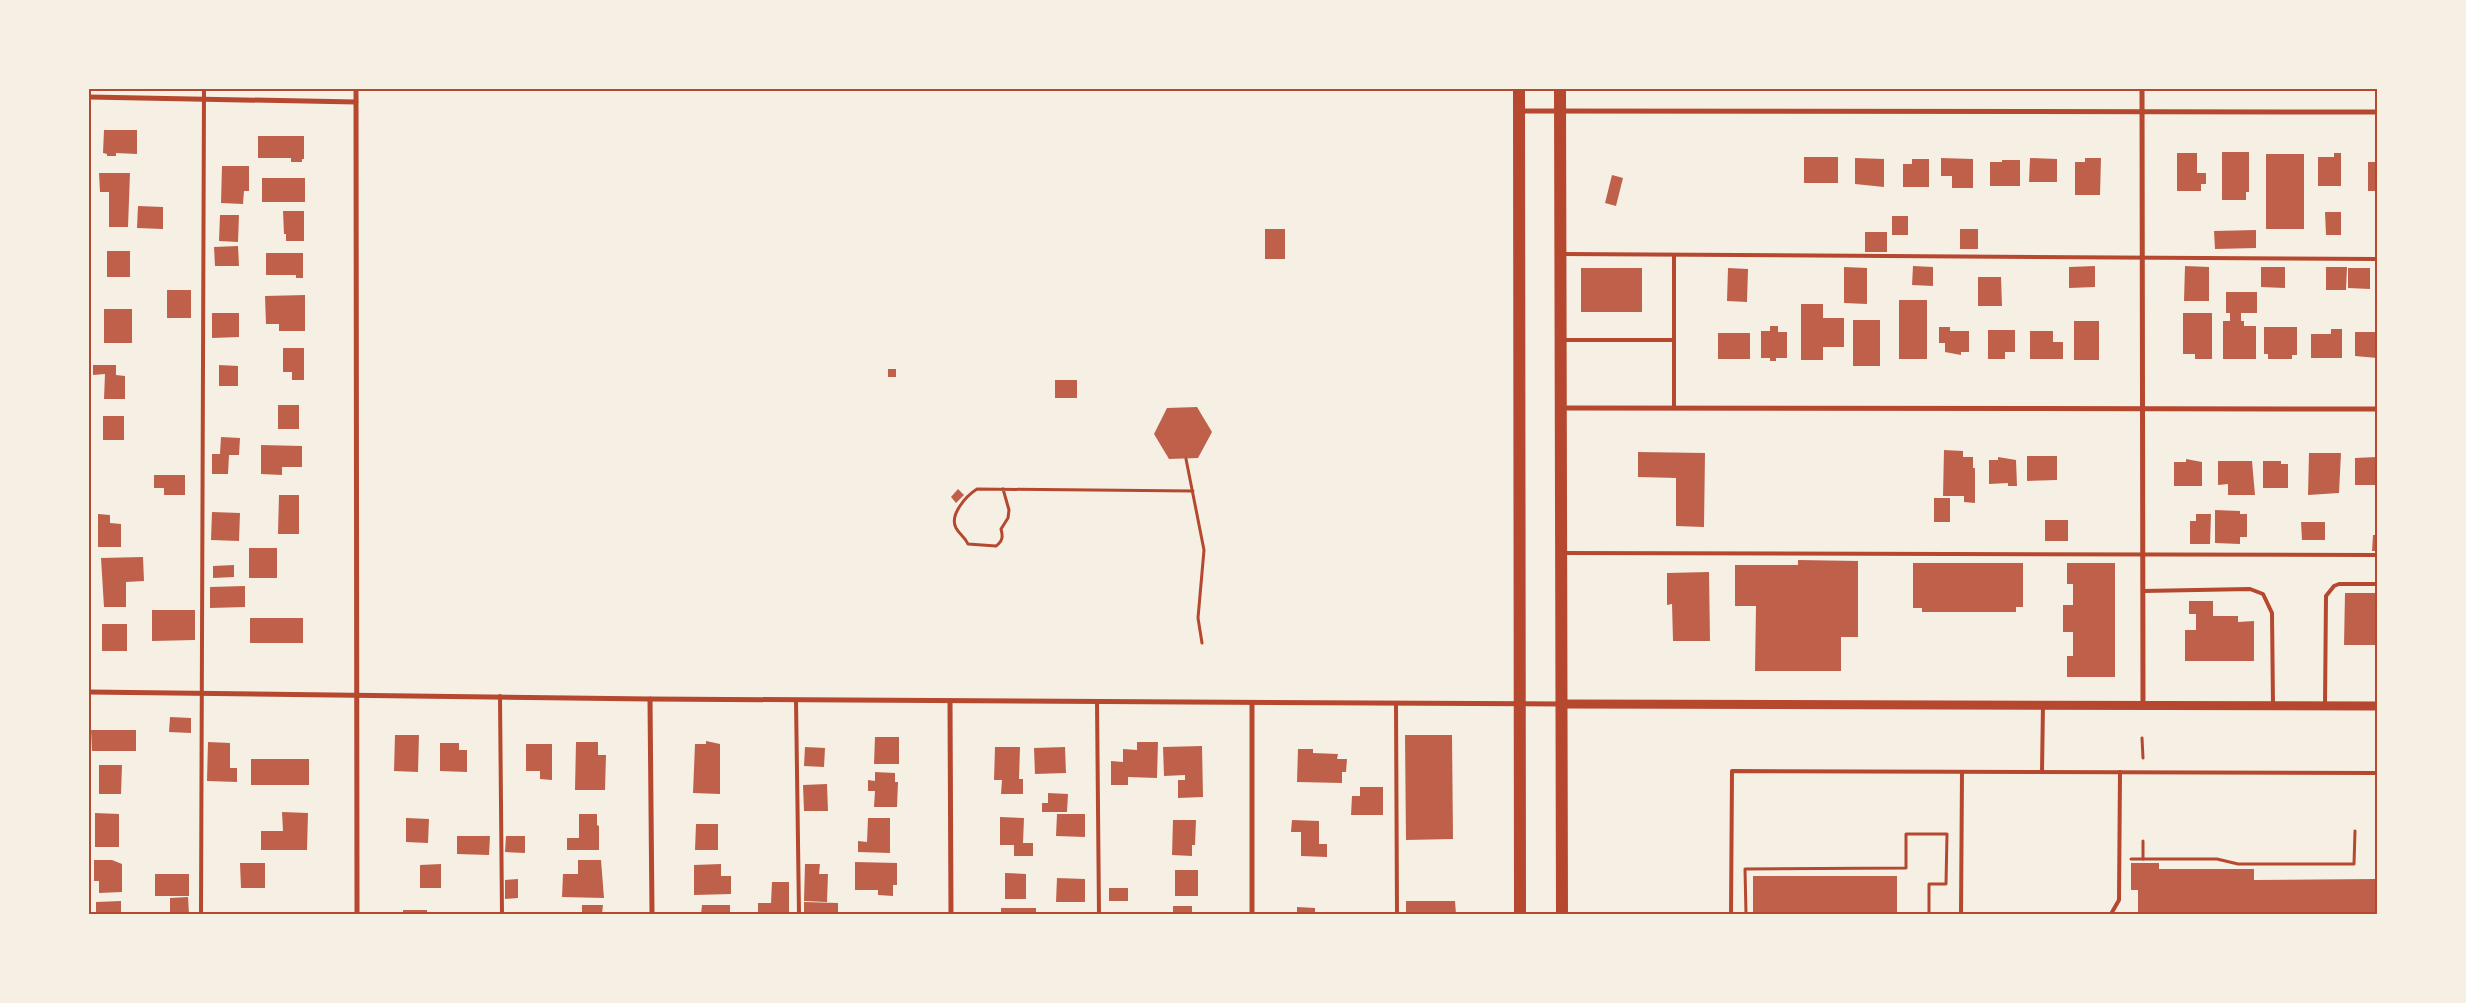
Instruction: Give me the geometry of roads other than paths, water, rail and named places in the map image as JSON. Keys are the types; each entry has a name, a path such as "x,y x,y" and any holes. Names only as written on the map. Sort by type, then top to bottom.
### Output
{"main road":[{"path":"1519,89 1520,914"},
{"path":"1560,89 1562,914"}],"street":[{"path":"356,89 357,914"},
{"path":"2142,89 2141,408 2143,705"},
{"path":"89,98 356,102"},
{"path":"1519,111 2377,112"},
{"path":"1560,408 2377,409"},
{"path":"89,692 650,699 1252,703 2377,706"},
{"path":"650,699 652,914"},
{"path":"950,701 951,914"},
{"path":"1252,703 1252,914"}],"lane":[{"path":"201,914 204,89"},
{"path":"1560,254 2377,258"},
{"path":"1674,255 1674,408"},
{"path":"1560,340 1674,340"},
{"path":"1560,553 2377,555"},
{"path":"2325,706 2326,596 2334,586 2340,584 2377,584"},
{"path":"2142,591 2250,589 2263,594 2272,613 2273,705"},
{"path":"500,696 502,914"},
{"path":"796,700 799,914"},
{"path":"1097,702 1099,914"},
{"path":"1396,703 1397,914"},
{"path":"2042,772 2043,705"},
{"path":"1731,914 1732,771 2377,773"},
{"path":"1961,914 1962,772"},
{"path":"2111,914 2119,900 2120,772"}]}
